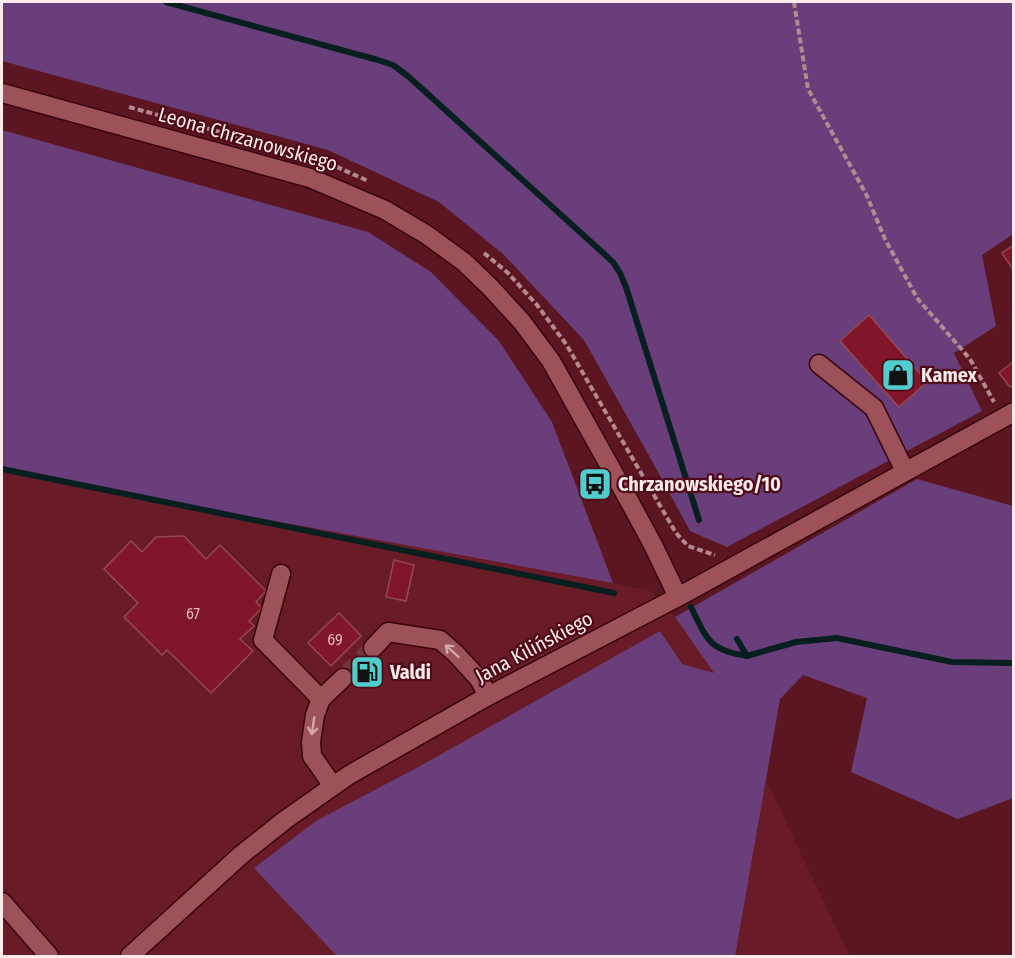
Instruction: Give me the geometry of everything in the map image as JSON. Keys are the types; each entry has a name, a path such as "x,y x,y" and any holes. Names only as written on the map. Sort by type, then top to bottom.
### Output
{"street":[{"name":"Leona Chrzanowskiego","path":"2,93 310,177 385,210 464,262 522,322 551,361 627,497 678,597"},
{"path":"819,364 874,408 905,471"},
{"name":"Jana Kilińskiego","path":"130,957 241,855 285,820 349,775 488,696 678,597 1002,418"},
{"path":"281,574 263,640 321,699"},
{"path":"373,648 388,632 440,640 455,652 479,679 488,696"},
{"path":"333,786 312,756 311,742 315,715 321,699 343,678"},
{"path":"2,902 48,957"}],"path":[{"path":"794,2 808,89 866,194 885,239 917,298 970,359 1002,418"},
{"path":"128,106 322,160 376,185"},
{"path":"482,251 508,273 537,305 566,344 676,533"}],"shaded area":[{"path":"2,2 1013,2 1013,234 982,255 996,326 954,353 982,411 727,547 690,531 584,340 503,254 439,202 328,150 2,61"},
{"path":"2,130 368,232 431,272 499,341 552,422 613,583 2,471"},
{"path":"2,458 651,591 675,617 715,674 850,956 2,956"},
{"path":"917,479 1013,506 1013,798 958,819 851,772 867,698 803,675 780,699 735,956 337,956 254,868 316,821 422,765 660,631 682,664 714,673 675,617"}],"building":[{"path":"1014,245 1014,267 1012,268 1002,253"},
{"path":"869,315 927,382 899,407 840,341"},
{"path":"1014,361 1014,384 1010,387 999,373"},
{"path":"184,536 206,559 220,545 266,591 256,602 262,608 249,621 254,626 240,639 253,651 211,693 167,650 162,655 124,617 138,603 104,569 131,541 142,552 156,537"},
{"path":"394,560 414,565 406,601 386,597"},
{"path":"339,613 361,636 331,666 308,643"}],"waterway":[{"path":"166,2 393,65 613,262 626,287 699,520"},
{"path":"2,469 614,593"},
{"path":"691,607 710,641 724,650 747,656"},
{"path":"737,639 747,656 796,642 837,638 952,662 1014,663"}],"tunnel":[{"path":"343,678 373,648"}],"place":[{"name":"Kamex","path":"898,375"},
{"name":"Chrzanowskiego/10","path":"595,484"},
{"name":"Valdi","path":"367,672"}]}
